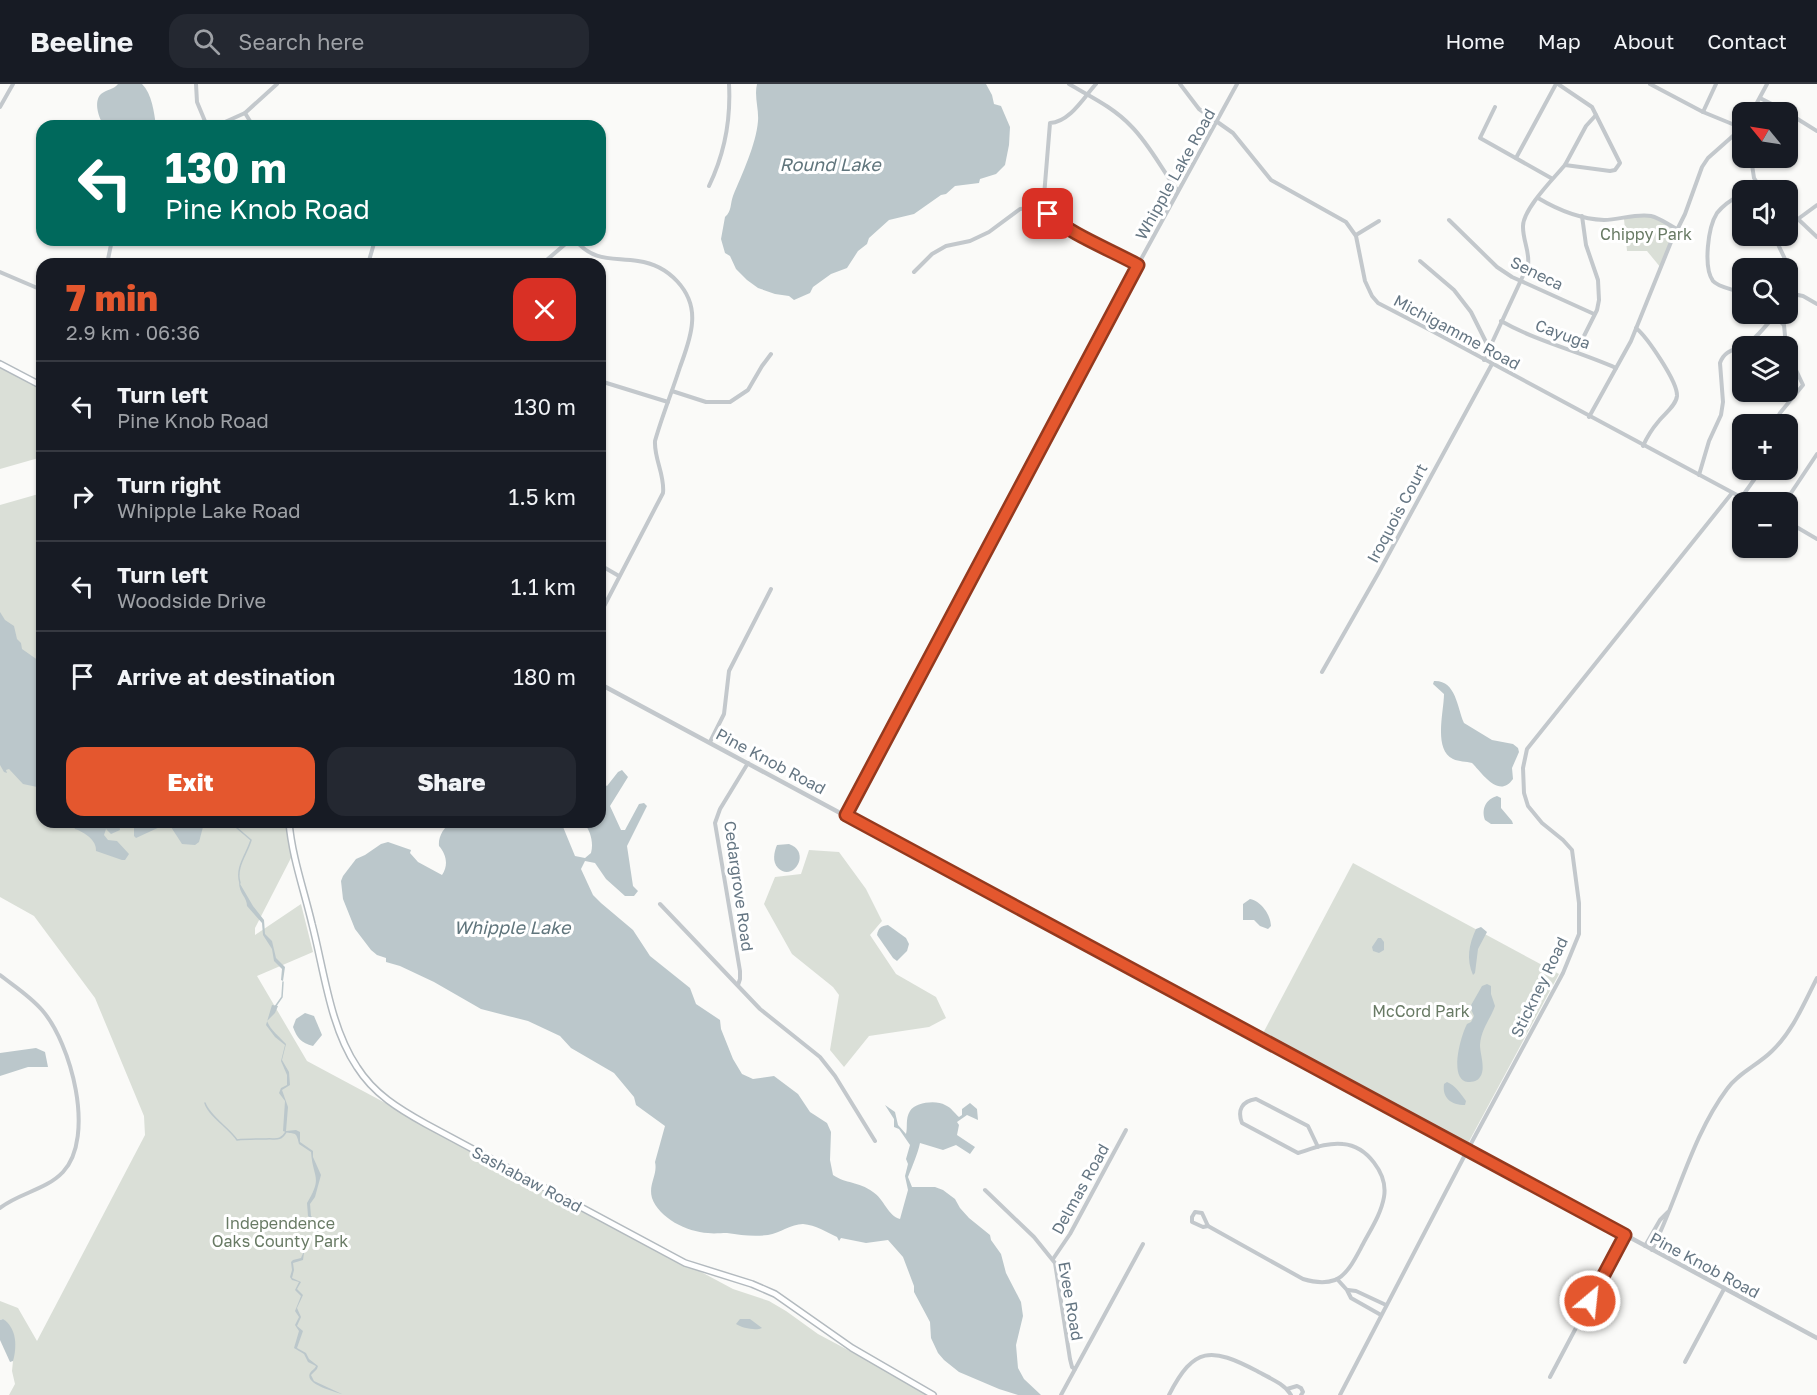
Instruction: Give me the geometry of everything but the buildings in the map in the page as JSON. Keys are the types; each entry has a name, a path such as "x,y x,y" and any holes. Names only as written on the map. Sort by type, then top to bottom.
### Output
{"main road":[{"path":"0,364 36,383"},
{"name":"Sashabaw Road","path":"290,828 293,850 339,1032 357,1067 378,1093 394,1106 426,1124 685,1263 752,1284 775,1294 859,1352 933,1395"}],"street":[{"path":"0,107 13,84"},
{"path":"196,84 197,102 204,120"},
{"path":"229,120 257,105 277,84"},
{"path":"709,186 728,132 729,84"},
{"path":"1070,84 1112,109 1131,126 1146,143 1178,191"},
{"path":"1048,214 1044,205 1044,196 1050,123 1058,123 1065,118 1096,84"},
{"path":"1180,84 1199,109 1233,133 1271,180 1342,219 1356,235 1379,221"},
{"name":"Whipple Lake Road","path":"846,815 1138,265 1237,84"},
{"path":"1516,158 1557,84 1589,104 1620,164 1615,170 1610,171 1565,165"},
{"path":"1650,84 1703,112 1732,123"},
{"path":"1664,92 1668,84"},
{"path":"1703,112 1716,84"},
{"path":"1758,102 1767,84"},
{"path":"1760,98 1767,102"},
{"path":"1495,107 1480,138 1551,178"},
{"path":"245,113 250,120"},
{"path":"1484,360 1528,265 1529,257 1524,241 1523,221 1551,178 1565,165 1586,126 1596,115"},
{"path":"1798,119 1817,131"},
{"path":"1590,417 1636,328 1706,161 1732,137"},
{"path":"1538,198 1557,209 1582,216 1614,220 1652,216 1677,229"},
{"path":"1732,200 1718,212 1710,230 1708,249 1713,280 1732,290"},
{"path":"1817,205 1798,219 1817,237"},
{"path":"914,272 932,254 946,246 980,236 1020,209 1030,208 1048,214 1064,226 1138,265"},
{"path":"1576,352 1597,310 1599,289 1596,271 1586,245 1582,216"},
{"name":"Seneca","path":"1449,220 1497,267 1520,281 1594,314"},
{"name":"Michigamme Road","path":"1356,235 1365,281 1378,303 1732,494"},
{"path":"549,258 563,246"},
{"path":"581,246 586,251 603,258"},
{"path":"606,259 635,260 657,266 674,278 685,291 691,307 692,324 685,353 655,441 655,453 663,493 606,602"},
{"path":"1420,261 1454,290 1472,312 1489,348"},
{"path":"0,272 36,287"},
{"path":"1798,295 1817,304"},
{"name":"Cayuga","path":"1501,321 1536,338 1616,368"},
{"path":"1699,475 1709,441 1721,415 1722,358 1729,351 1748,343 1766,324"},
{"path":"1636,328 1657,354 1675,385 1677,396 1674,404 1659,420 1643,446"},
{"path":"672,391 706,402 730,402 748,390 771,354"},
{"name":"Iroquois Court","path":"1322,672 1492,364"},
{"path":"1798,374 1803,385 1798,391"},
{"path":"606,383 668,403"},
{"path":"1779,414 1789,402"},
{"path":"1792,492 1817,454"},
{"name":"Stickney Road","path":"1340,1395 1467,1150 1563,973 1578,934 1579,903 1572,850 1542,824 1528,806 1524,793 1523,768 1527,749 1732,494"},
{"path":"1798,528 1817,538"},
{"path":"606,568 619,576"},
{"path":"710,742 724,714 729,671 771,590"},
{"name":"Pine Knob Road","path":"606,687 1817,1338"},
{"name":"Cedargrove Road","path":"738,985 740,970 715,823 720,809 748,763"},
{"path":"660,904 760,1009 820,1057 835,1076 875,1141"},
{"path":"0,975 43,1010 61,1039 70,1067 80,1120 74,1155 63,1172 52,1182 9,1201 0,1208"},
{"path":"1652,1250 1667,1221 1679,1184 1713,1109 1728,1087 1784,1039 1817,978"},
{"path":"1208,1226 1202,1213 1195,1212 1192,1222 1203,1227 1208,1226 1303,1279 1314,1282 1337,1279 1357,1254 1381,1210 1384,1187 1378,1167 1358,1148 1343,1144 1318,1147 1298,1153 1242,1123 1239,1114 1241,1106 1248,1100 1256,1099 1308,1126 1318,1147"},
{"name":"Delmas Road","path":"1053,1259 1076,1224 1126,1130"},
{"name":"Evee Road","path":"985,1190 1034,1237 1053,1259 1070,1359 1072,1367 1076,1369"},
{"path":"1645,1246 1660,1220 1669,1212"},
{"path":"1550,1377 1625,1235"},
{"path":"1061,1395 1143,1244"},
{"path":"1337,1279 1351,1298 1381,1315"},
{"path":"1685,1362 1724,1289"},
{"path":"1347,1290 1356,1291 1386,1305"},
{"path":"1365,1306 1369,1298"},
{"path":"1169,1395 1185,1367 1198,1358 1218,1354 1241,1362 1286,1389 1291,1395"},
{"path":"1286,1389 1297,1386 1303,1392 1301,1395"}],"green space":[{"name":"Chippy Park","path":"1646,215 1677,229 1661,268 1647,251 1627,251 1624,219"},
{"path":"0,368 36,386 36,459 0,469"},
{"name":"Independence Oaks County Park","path":"36,495 36,828 287,828 292,856 255,928 255,935 301,904 313,952 257,976 307,1061 733,1289 769,1301 818,1334 932,1395 9,1395 15,1384 12,1371 13,1361 3,1319 0,1320 0,1301 18,1308 37,1341 145,1135 144,1116 95,998 34,916 0,897 0,505"},
{"path":"809,850 839,852 866,889 882,921 870,935 896,974 936,997 946,1018 929,1027 869,1036 844,1067 830,1050 839,995 833,987 792,954 764,904 775,877 801,874"},
{"name":"McCord Park","path":"1353,863 1559,974 1466,1147 1261,1037"}],"water":[{"path":"118,84 142,84 150,98 155,120 101,120 97,101 103,92"},
{"name":"Round Lake","path":"757,84 986,84 994,104 1001,106 1010,127 1005,165 996,174 980,179 979,183 955,186 914,214 889,220 869,238 867,244 858,251 847,268 831,274 813,287 810,293 794,300 789,296 775,294 758,288 736,269 730,256 725,253 721,239 725,217 730,210 733,196 755,140 758,121"},
{"path":"0,612 5,620 14,626 22,649 36,659 36,787 23,784 9,769 6,770 7,773 4,772 0,765"},
{"path":"1434,681 1447,685 1451,690 1464,723 1492,740 1513,744 1518,748 1519,752 1512,768 1513,779 1508,785 1497,786 1491,783 1472,763 1455,760 1447,754 1441,739 1444,694 1433,684"},
{"name":"Whipple Lake","path":"622,770 628,777 610,806 621,830 625,830 639,804 644,803 647,806 627,846 633,886 638,891 634,896 625,896 606,879 595,863 585,861 581,869 593,895 633,930 650,956 690,988 696,1004 720,1020 721,1029 733,1059 742,1074 753,1079 774,1076 798,1094 810,1112 827,1123 831,1132 830,1160 833,1175 873,1192 892,1214 900,1219 908,1190 905,1176 910,1145 899,1129 894,1127 894,1119 885,1105 895,1112 898,1125 906,1134 908,1114 921,1104 941,1103 959,1117 962,1115 962,1109 970,1103 977,1109 978,1120 967,1115 957,1122 959,1125 957,1135 975,1147 970,1154 956,1145 943,1150 920,1143 908,1177 912,1187 935,1187 943,1190 955,1199 969,1218 990,1235 1001,1254 1006,1273 1021,1302 1023,1316 1016,1345 1018,1368 1024,1379 1041,1395 1018,1395 999,1389 959,1372 944,1360 931,1338 930,1322 914,1292 903,1257 888,1240 866,1243 841,1238 839,1241 837,1237 821,1229 803,1224 763,1236 710,1233 691,1230 667,1218 656,1205 651,1193 655,1162 665,1126 636,1105 634,1097 614,1073 571,1048 560,1036 528,1021 481,1009 434,982 386,962 386,958 371,950 355,929 343,899 341,881 356,859 381,844 388,842 411,850 410,853 418,862 442,875 446,860 439,846 439,839 446,828 563,828 575,856 585,858 591,853 592,845 587,828 606,828 606,785"},
{"path":"1497,796 1501,798 1501,808 1513,824 1491,824 1485,820 1485,805"},
{"path":"120,828 111,834 106,829 104,835 108,840 117,841 129,854 125,860 122,860 96,851 92,840 75,829"},
{"path":"134,828 158,828 136,838"},
{"path":"172,828 203,828 199,842 195,845 182,844"},
{"path":"789,844 796,848 800,859 794,869 784,872 776,866 774,854 777,845"},
{"path":"239,882 264,920 265,934 272,941 276,958 285,967 283,981 281,980 282,969 274,961 272,949 263,935 262,923 247,906"},
{"path":"1250,899 1258,903 1267,913 1271,922 1268,929 1260,926 1254,920 1243,920 1243,904"},
{"path":"888,925 906,938 909,944 907,951 897,961 877,935 880,928"},
{"path":"1481,927 1487,932 1478,949 1473,975 1469,957 1470,946 1476,929"},
{"path":"1378,938 1384,942 1384,950 1379,953 1373,951 1372,947"},
{"path":"1487,984 1491,986 1495,1006 1481,1039 1482,1074 1477,1080 1468,1082 1459,1074 1457,1066 1459,1047 1467,1024 1474,1016 1470,1007 1482,986"},
{"path":"272,1005 278,1006 275,1013 267,1021"},
{"path":"305,1013 314,1016 322,1035 313,1046 300,1040 293,1027 296,1019"},
{"path":"267,1021 286,1044 282,1060 289,1072 290,1085 282,1090 288,1107 286,1131 300,1132 300,1142 313,1151 313,1157 321,1175 315,1197 310,1204 311,1216 318,1222 318,1236 315,1239 305,1239 308,1246 303,1260 293,1263 292,1278 301,1282 297,1289 303,1295 297,1308 301,1317 297,1326 303,1331 297,1348 306,1353 309,1359 318,1366 311,1375 314,1381 344,1395 312,1381 309,1377 310,1373 316,1366 308,1362 304,1354 294,1348 299,1331 295,1325 299,1317 295,1311 301,1296 295,1290 299,1282 290,1277 291,1262 301,1258 305,1249 304,1237 317,1234 315,1222 308,1216 307,1203 315,1187 316,1178 311,1152 299,1144 296,1135 283,1131 285,1101 279,1093 281,1088 287,1085 287,1075 281,1061 285,1045 266,1025"},
{"path":"36,1048 45,1052 48,1067 28,1067 0,1076 0,1053"},
{"path":"1447,1082 1460,1093 1466,1101 1465,1105 1448,1100 1444,1093 1444,1084"},
{"path":"3,1319 11,1327 15,1338 13,1361 10,1362 0,1340 0,1320"},
{"path":"740,1319 750,1319 762,1328 745,1328 736,1324"}],"waterway":[{"path":"237,828 251,840 240,866 240,883"},
{"path":"275,1007 282,997 283,982"},
{"path":"205,1103 211,1113 237,1140 277,1139 286,1132"}],"route":[{"path":"1048,214 1073,231 1138,265 846,815 1018,910 1123,963 1625,1235 1590,1301"}]}
